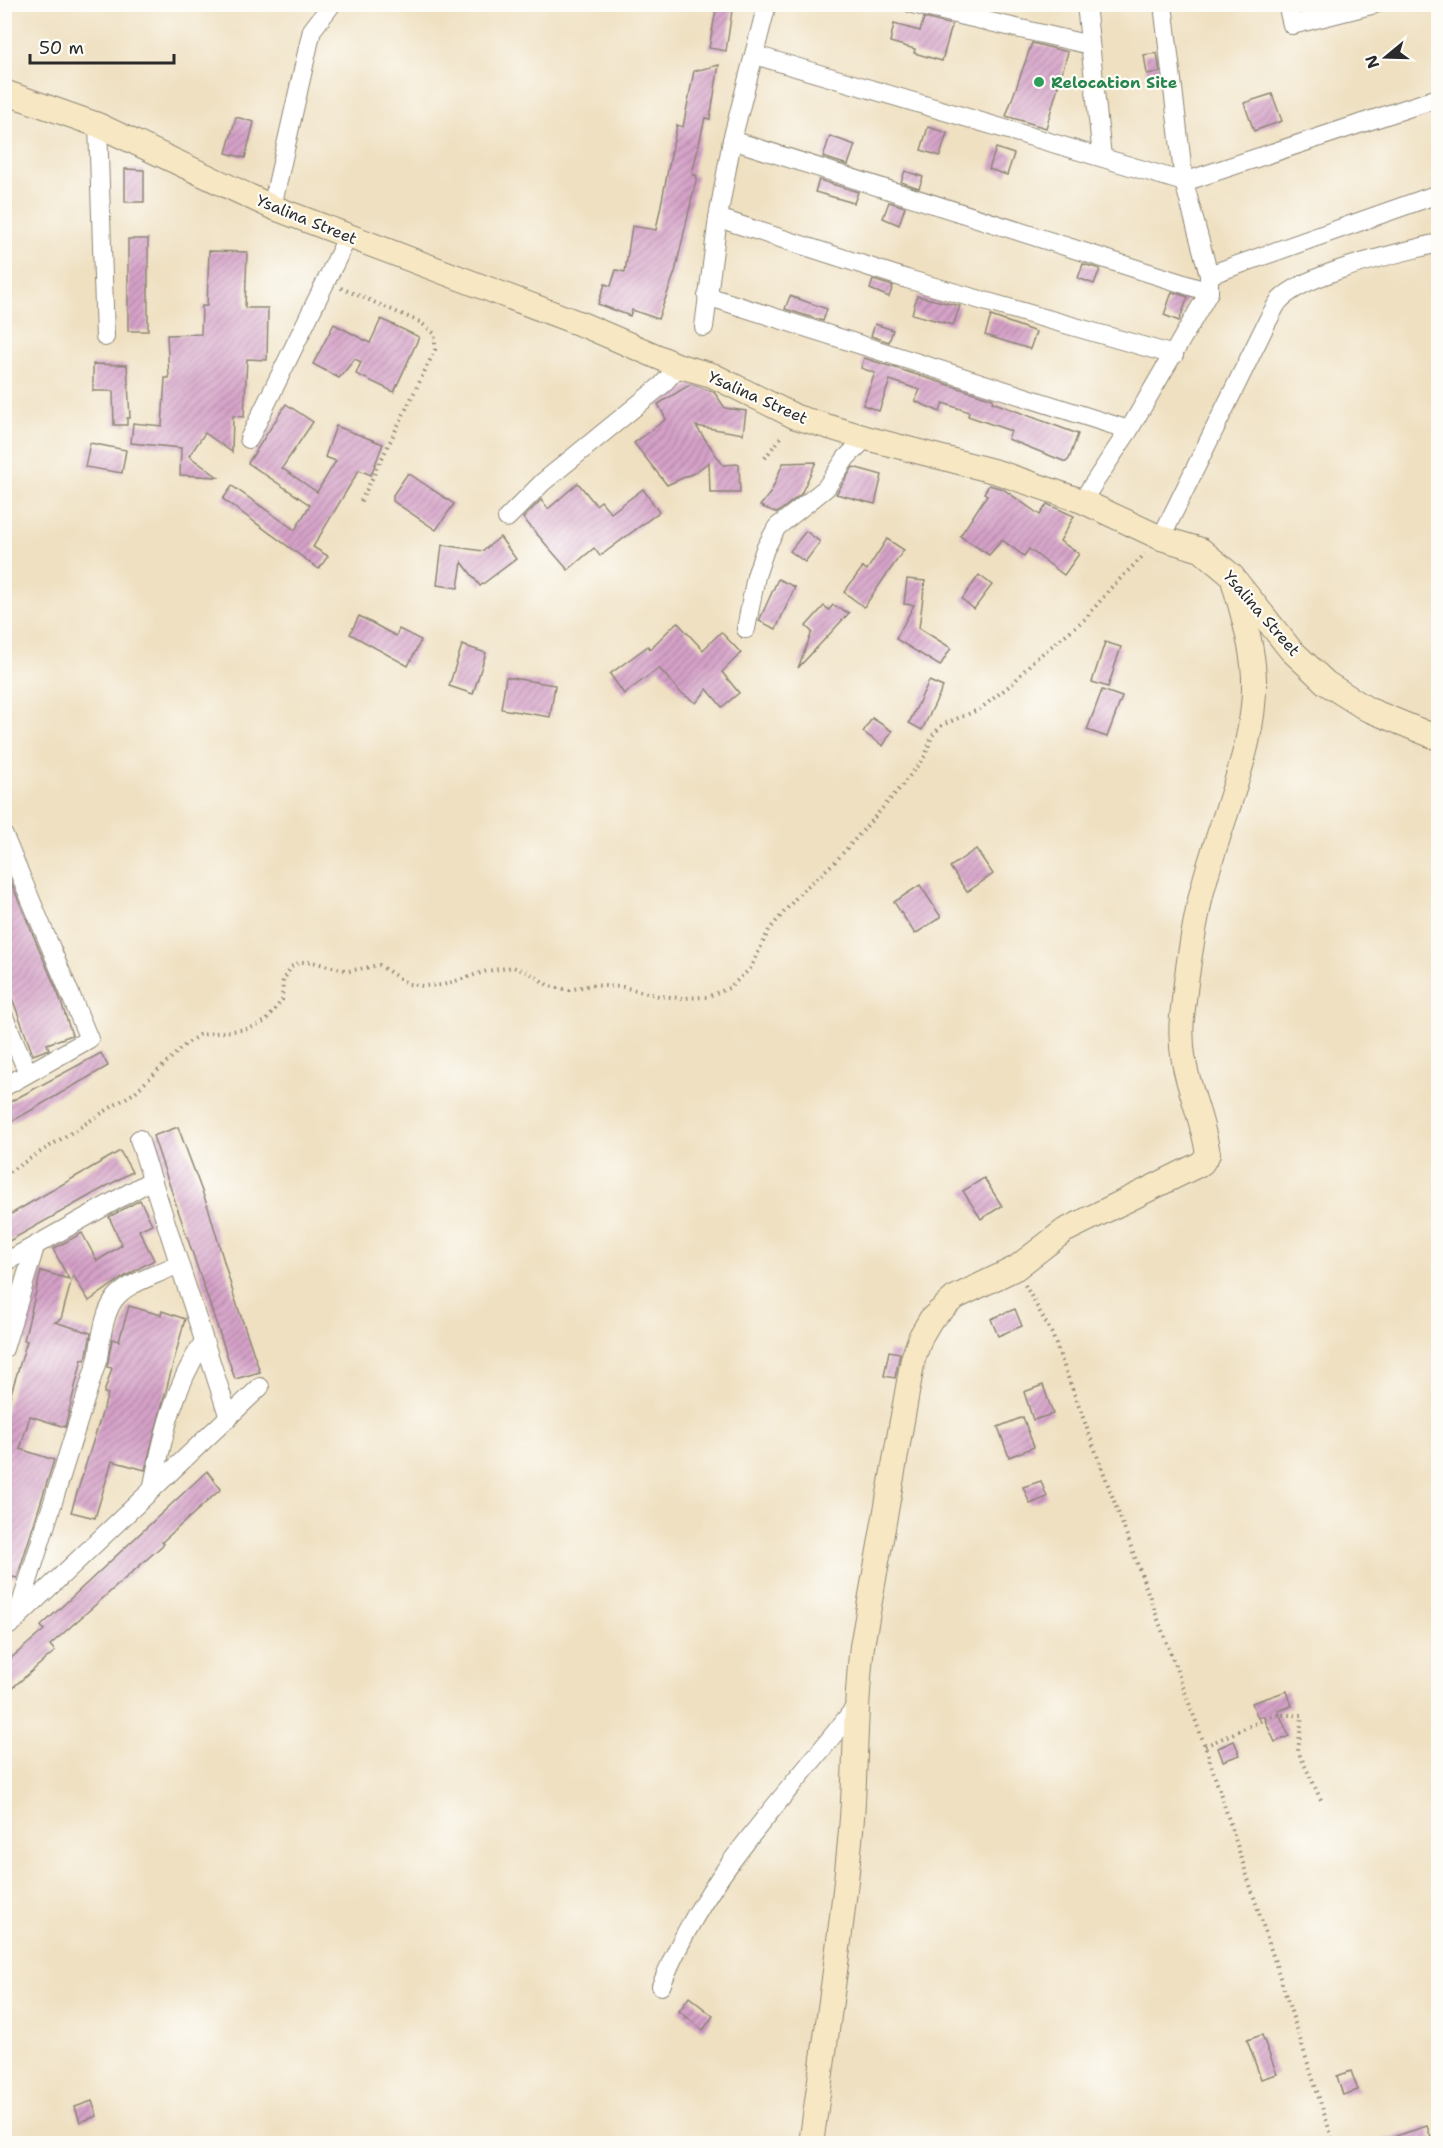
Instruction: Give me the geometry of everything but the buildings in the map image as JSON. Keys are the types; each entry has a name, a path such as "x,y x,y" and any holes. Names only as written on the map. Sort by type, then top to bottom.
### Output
{"street":[{"path":"272,207 312,30 332,4"},
{"path":"704,327 718,218 732,140 767,4"},
{"path":"912,4 1090,45"},
{"path":"1086,4 1101,157"},
{"path":"1082,501 1129,430 1174,355 1209,284 1184,182 1163,4"},
{"path":"1287,4 1292,25 1375,4"},
{"path":"755,56 1184,182 1438,98"},
{"name":"Ysalina Street","path":"4,92 98,125 272,207 586,326 679,366 712,375 796,417 997,472 1082,501 1161,538 1201,550 1232,576 1290,649 1326,683 1367,709 1438,738"},
{"path":"98,125 105,336"},
{"path":"732,140 1209,284 1438,194"},
{"path":"718,218 907,279 1174,355"},
{"path":"249,439 324,281 348,237"},
{"path":"1161,538 1268,320 1281,300 1302,287 1343,268 1438,243"},
{"path":"707,296 1129,430"},
{"path":"507,518 543,482 662,385 679,366"},
{"path":"746,629 756,576 765,549 777,527 826,488 846,458 866,438"},
{"path":"811,2144 852,1818 856,1706 862,1646 913,1359 921,1335 941,1307 954,1298 1016,1269 1064,1232 1169,1182 1202,1163 1208,1154 1204,1125 1186,1081 1183,1064 1182,1017 1200,900 1247,740 1252,705 1253,666 1232,576"},
{"path":"4,836 89,1039 4,1087"},
{"path":"4,1017 28,1073"},
{"path":"140,1139 229,1418"},
{"path":"4,1263 152,1180"},
{"path":"4,1349 35,1247"},
{"path":"10,1625 98,1358 103,1323 111,1302 120,1291 179,1264"},
{"path":"152,1490 164,1430 176,1394 185,1370 204,1341"},
{"path":"10,1625 260,1388"},
{"path":"661,1986 677,1944 733,1856 856,1706"}],"path":[{"path":"324,281 420,322 435,334 435,350 360,504"},
{"path":"765,458 796,417"},
{"path":"4,1175 134,1093 186,1044 200,1035 248,1029 266,1021 282,1000 283,981 291,967 300,962 312,962 349,971 379,965 408,984 423,986 443,985 487,971 513,967 530,973 549,986 569,990 591,985 622,987 659,996 682,998 707,997 729,988 750,969 775,922 800,893 836,861 901,787 925,756 932,736 942,725 980,709 1013,683 1033,661 1085,619 1111,588 1161,538"},
{"path":"1016,1269 1052,1334 1205,1746 1334,2144"},
{"path":"1205,1746 1274,1715 1302,1715 1298,1751 1322,1802"}],"place":[{"name":"Relocation Site","path":"1039,82"}]}
